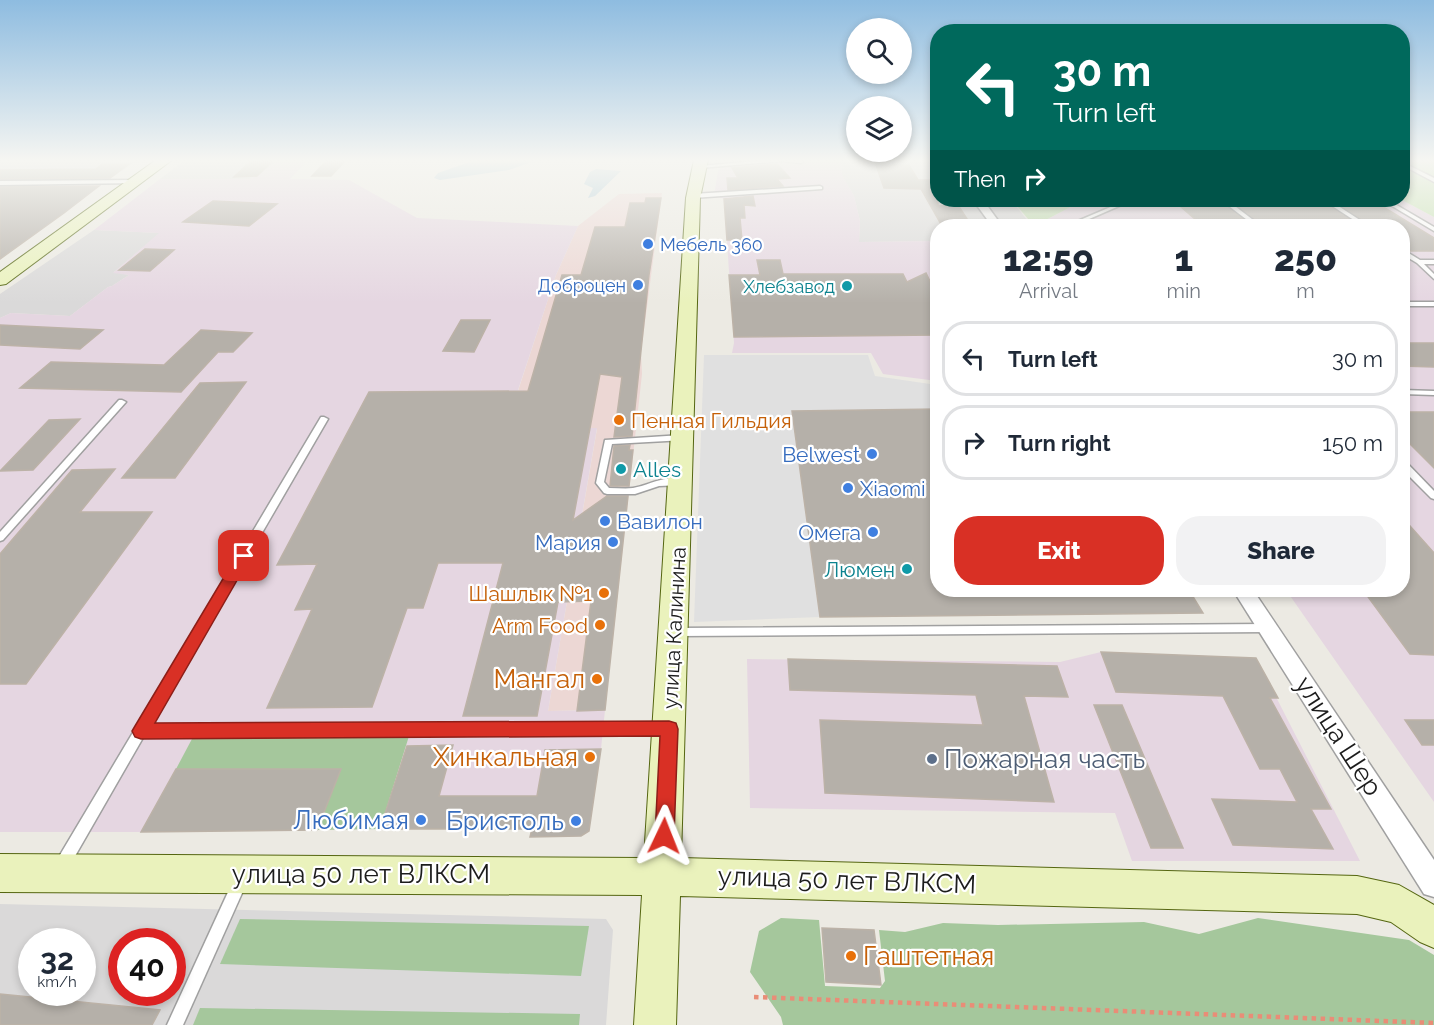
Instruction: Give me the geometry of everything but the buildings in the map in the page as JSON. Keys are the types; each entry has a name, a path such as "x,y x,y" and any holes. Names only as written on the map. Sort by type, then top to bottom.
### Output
{"street":[{"path":"0,280 99,208"},
{"name":"улица Калинина","path":"655,1025 692,208"},
{"name":"улица Шер","path":"1248,597 1434,884"},
{"name":"улица 50 лет ВЛКСМ","path":"0,873 663,876 1358,895 1399,904 1434,928"}],"lane":[{"path":"1085,219 1112,208"},
{"path":"1234,208 1249,219"},
{"path":"1338,208 1355,219"},
{"path":"1399,208 1434,229"},
{"path":"1410,256 1434,277"},
{"path":"1419,262 1434,262"},
{"path":"1410,304 1434,304"},
{"path":"1410,392 1434,393"},
{"path":"0,538 122,402"},
{"path":"58,873 324,419"},
{"path":"680,483 658,483 635,491 607,491 600,483 609,442 682,438"},
{"path":"1410,471 1434,496"},
{"path":"674,632 1268,628"},
{"path":"141,731 669,729"},
{"path":"175,1025 244,873"}],"path":[{"path":"754,997 1434,1023"}],"shaded area":[{"path":"123,208 399,208 417,218 578,226 556,275 518,390 524,391 513,428 597,428 548,711 605,710 601,749 545,750 532,829 429,829 452,745 407,746 380,829 317,830 340,769 176,769 141,832 0,832 0,318 11,313 70,316 108,287 129,275 113,273 159,233 94,230"},
{"path":"601,208 660,208 641,352 642,374 605,710 548,711 597,429 513,428 524,391 518,391 556,275 578,226"},
{"path":"725,208 857,208 860,221 859,242 930,241 930,380 883,374 871,353 732,353 734,343"},
{"path":"857,208 1017,208 1026,219 930,219 930,241 859,242 860,221"},
{"path":"1069,208 1417,208 1434,217 1434,802 1291,597 1410,597 1410,219 1047,219"},
{"path":"94,230 160,233 114,272 129,275 108,287 70,316 11,313 0,318 0,294"},
{"path":"704,355 868,355 875,376 930,384 930,409 792,411 820,617 694,622"},
{"path":"1101,652 1256,658 1360,861 1132,861 1115,813 750,808 747,659 1060,662"},
{"path":"0,904 606,919 613,930 606,1025 0,1025"}],"green space":[{"path":"1019,208 1069,208 1047,219 1028,219"},
{"path":"1417,208 1434,208 1434,217"},
{"path":"409,736 380,829 317,830 340,769 176,769 193,737"},
{"path":"781,918 819,920 825,986 880,988 885,981 879,930 905,932 943,923 998,925 1144,922 1199,934 1258,918 1409,940 1434,955 1434,1025 783,1025 781,1017 750,972 759,931"},
{"path":"240,919 589,926 581,976 220,964"},
{"path":"200,1008 580,1014 579,1025 193,1025"}],"place":[{"name":"Мебель 360","path":"648,244"},
{"name":"Доброцен","path":"638,285"},
{"name":"Хлебзавод","path":"847,286"},
{"name":"Пенная Гильдия","path":"619,420"},
{"name":"Belwest","path":"872,454"},
{"name":"Alles","path":"621,469"},
{"name":"Xiaomi","path":"848,488"},
{"name":"Вавилон","path":"605,521"},
{"name":"Омега","path":"873,532"},
{"name":"Мария","path":"613,542"},
{"name":"Люмен","path":"907,569"},
{"name":"Шашлык №1","path":"604,593"},
{"name":"Arm Food","path":"600,625"},
{"name":"Мангал","path":"597,679"},
{"name":"Хинкальная","path":"590,757"},
{"name":"Пожарная часть","path":"932,759"},
{"name":"Любимая","path":"421,820"},
{"name":"Бристоль","path":"576,821"},
{"name":"Гаштетная","path":"851,956"}],"route":[{"path":"244,556 141,731 669,729 664,836"}]}
